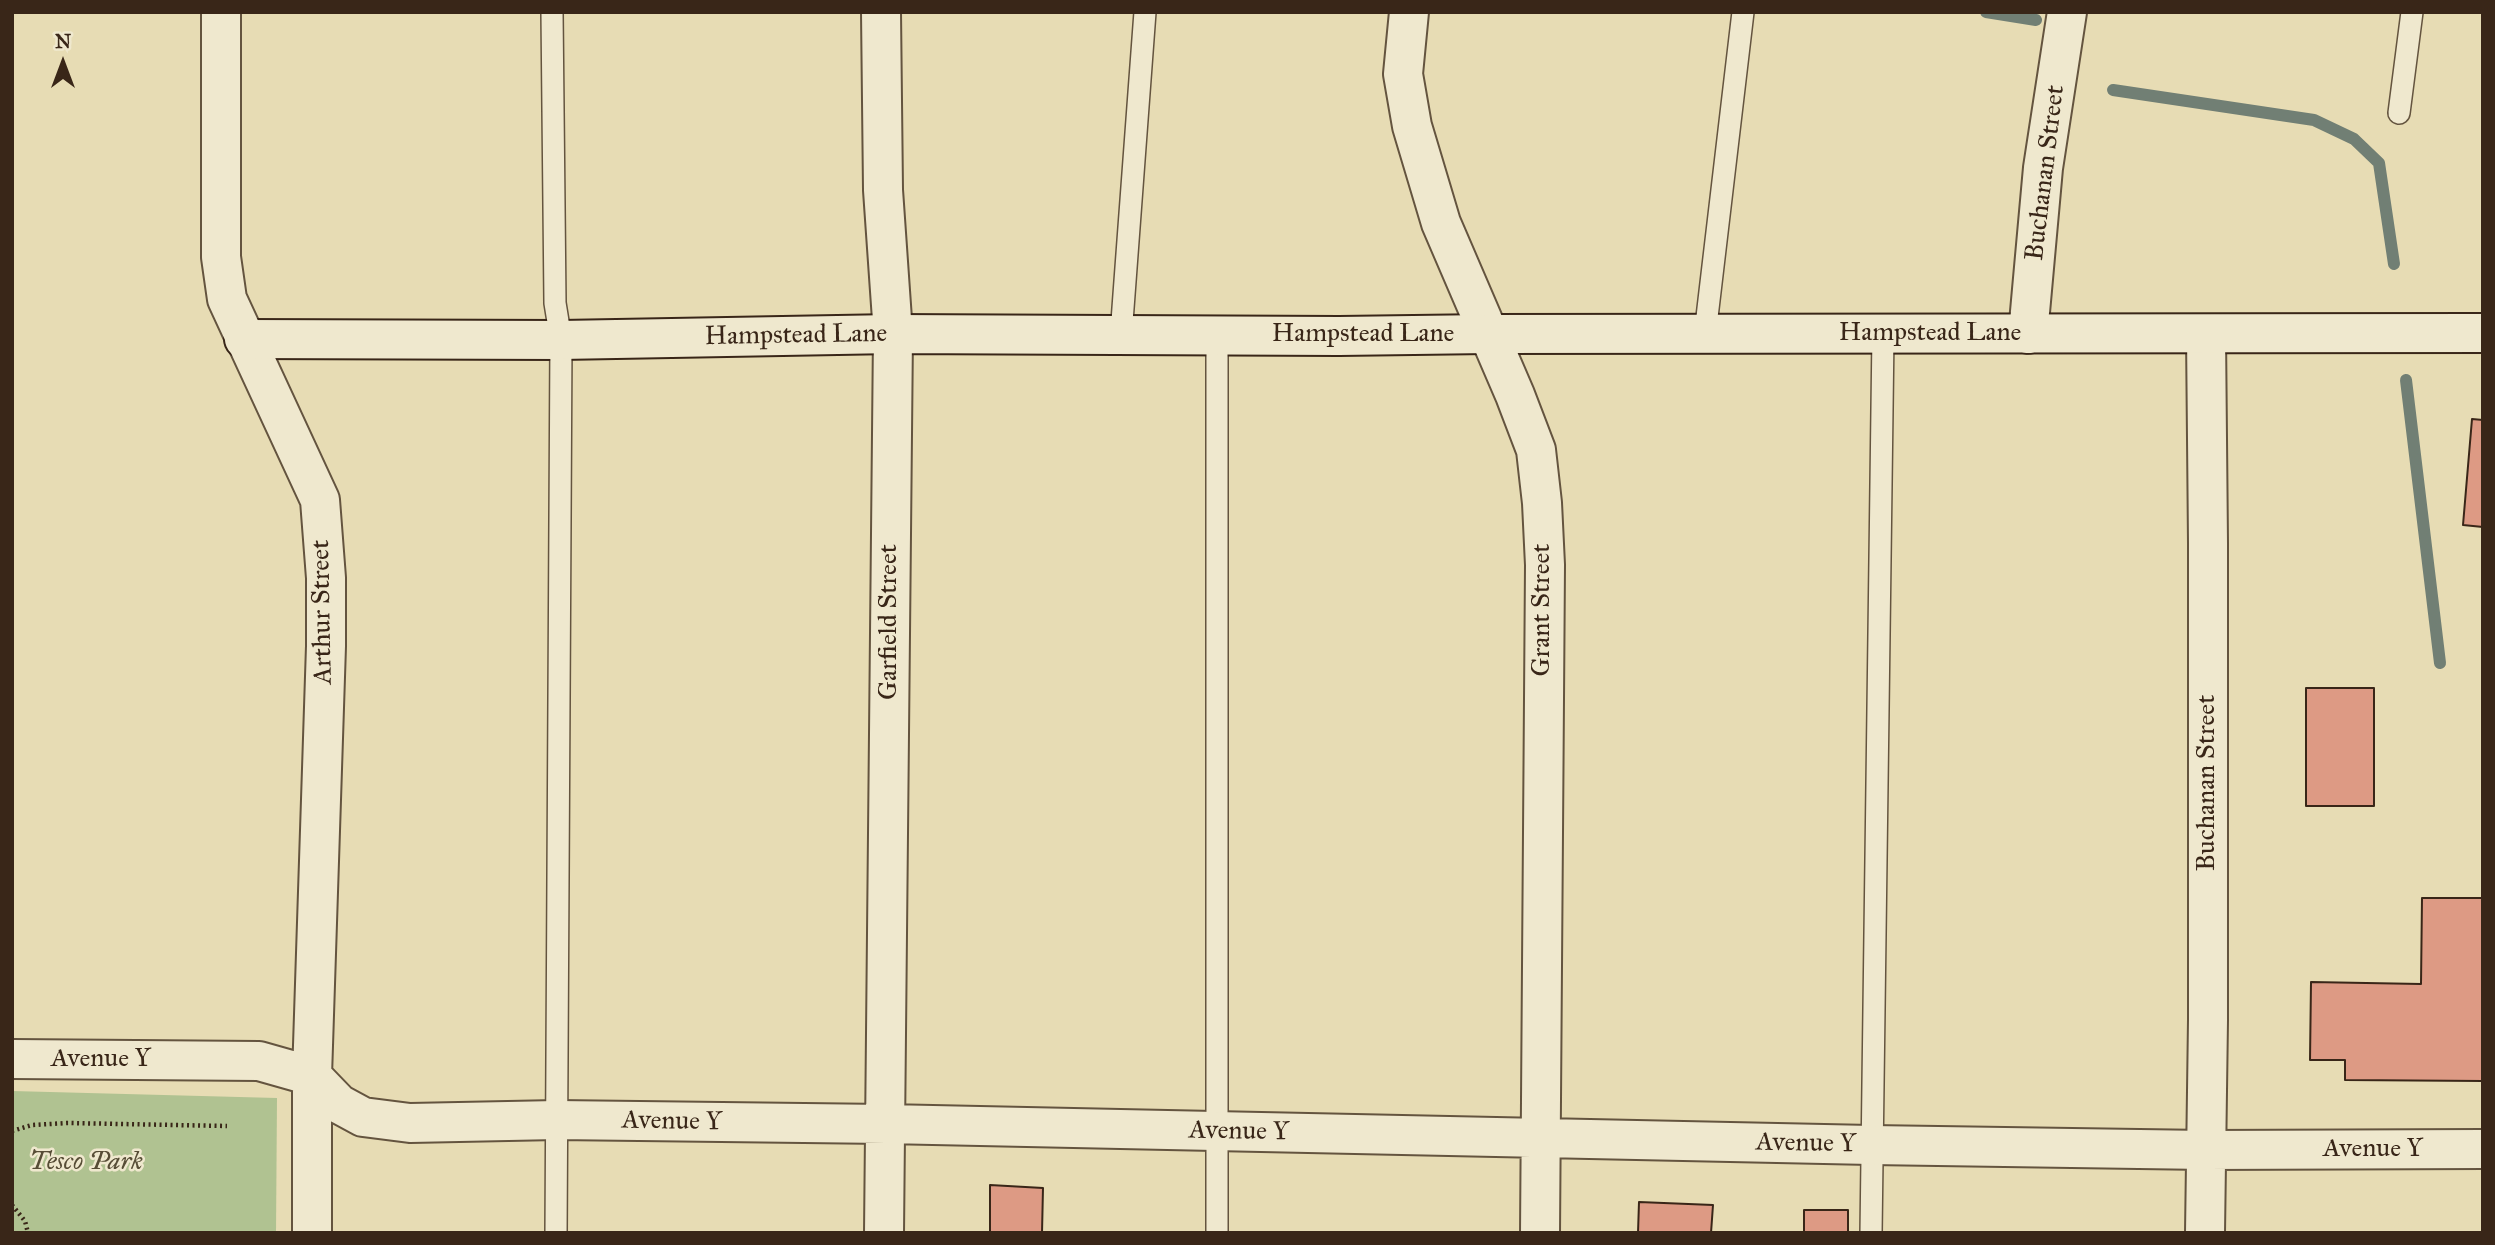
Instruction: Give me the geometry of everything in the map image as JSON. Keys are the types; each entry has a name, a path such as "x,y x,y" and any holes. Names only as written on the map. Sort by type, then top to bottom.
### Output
{"street":[{"name":"Arthur Street","path":"221,12 221,257 227,299 320,500 326,578 312,1076 312,1233"},
{"name":"Garfield Street","path":"881,12 883,190 893,334 884,1233"},
{"name":"Grant Street","path":"1409,12 1403,74 1412,127 1441,223 1536,450 1542,503 1545,565 1540,1233"},
{"name":"Buchanan Street","path":"2028,334 2043,168 2067,12"},
{"name":"Hampstead Lane","path":"244,339 561,341 893,334 2483,333"},
{"name":"Buchanan Street","path":"2205,1233 2208,1020 2206,334"},
{"name":"Avenue Y","path":"12,1059 259,1061 312,1076 339,1104 363,1117 410,1123 557,1120 886,1124 1871,1145 2206,1150 2483,1149"}],"lane":[{"path":"552,12 555,303 561,341 556,1233"},
{"path":"1121,335 1145,12"},
{"path":"1704,334 1742,12"},
{"path":"2399,113 2412,12"},
{"path":"1871,1233 1882,334"},
{"path":"1217,335 1217,1233"}],"path":[{"path":"12,1131 32,1125 68,1123 227,1126"},
{"path":"12,1205 25,1221 28,1233"}],"green space":[{"name":"Tesco Park","path":"12,1091 277,1098 276,1233 12,1233"}],"building":[{"path":"2472,419 2483,420 2483,527 2463,525"},
{"path":"2306,688 2374,688 2374,806 2306,806"},
{"path":"2422,898 2483,898 2483,1081 2345,1080 2345,1060 2310,1060 2311,982 2421,984"},
{"path":"990,1185 1043,1188 1042,1233 990,1233"},
{"path":"1639,1202 1713,1205 1711,1233 1638,1233"},
{"path":"1804,1210 1848,1210 1848,1233 1804,1233"}],"waterway":[{"path":"1986,12 2036,20"},
{"path":"2113,90 2314,120 2354,139 2379,163 2394,264"},
{"path":"2406,380 2440,663"}]}
